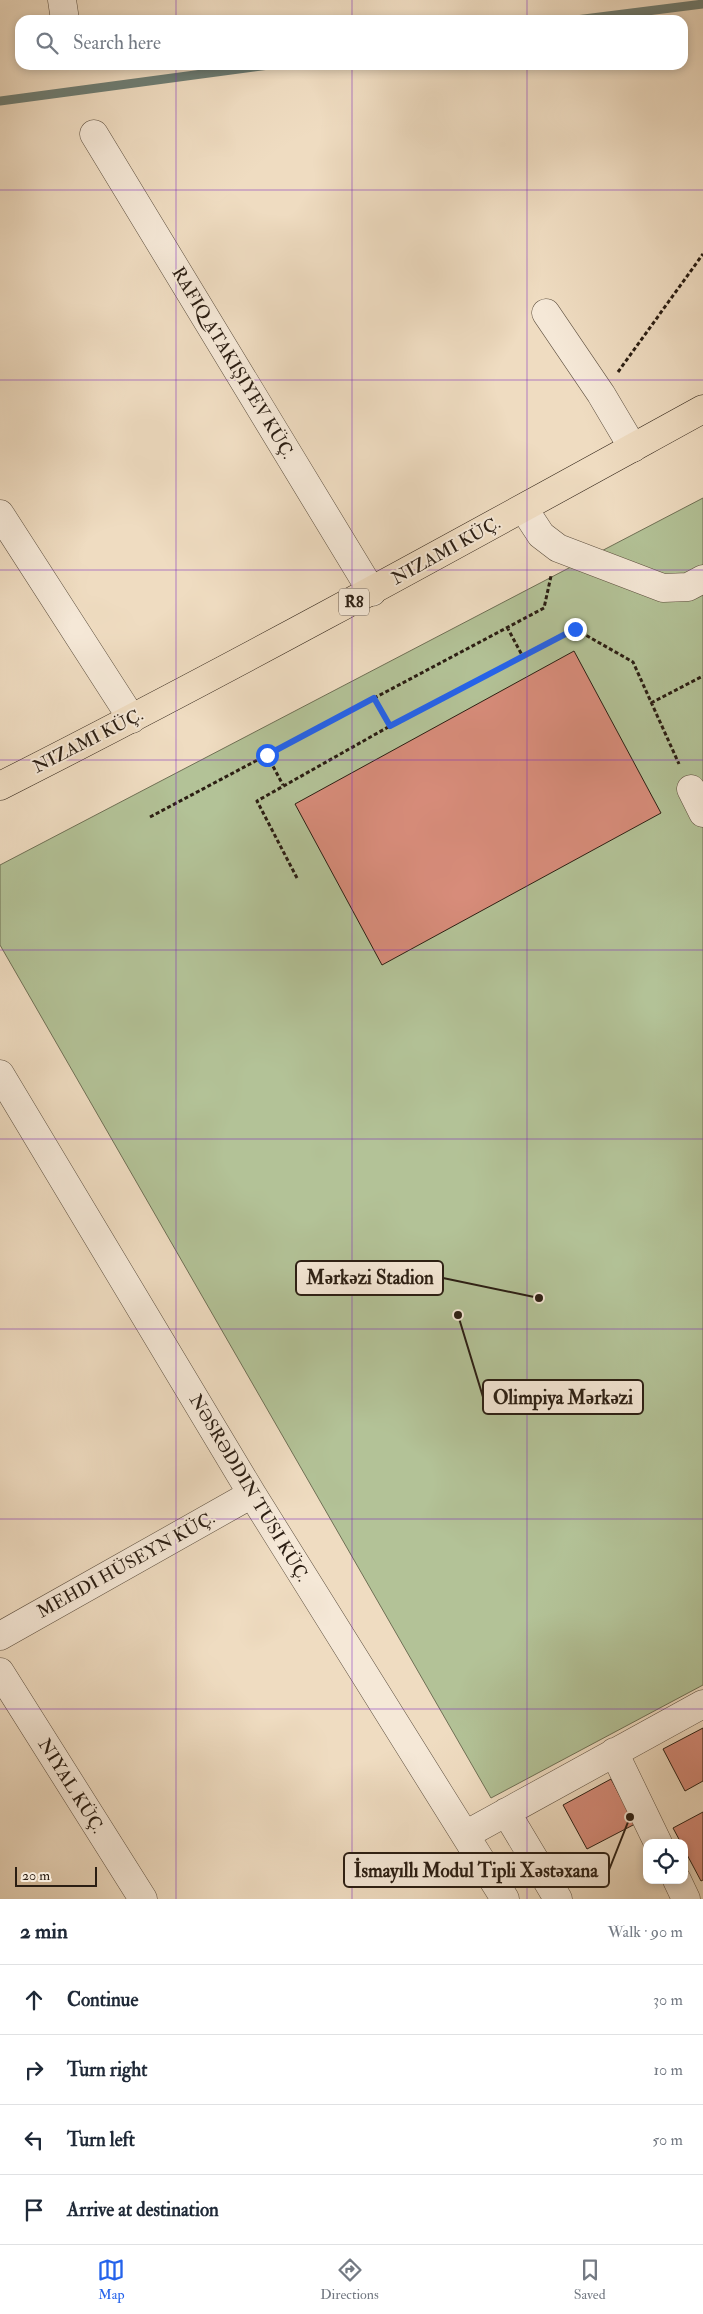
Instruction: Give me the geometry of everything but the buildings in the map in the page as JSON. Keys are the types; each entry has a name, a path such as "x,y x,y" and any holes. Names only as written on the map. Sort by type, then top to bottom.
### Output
{"highway":[{"name":"NIZAMI KÜÇ.","path":"0,786 132,719 372,592 703,409"}],"street":[{"path":"62,0 64,15"},
{"name":"RAFIQ ATAKIŞIYEV KÜÇ.","path":"94,134 372,592"},
{"path":"546,313 601,394 633,448"},
{"path":"524,509 541,535 558,548 663,588 688,587 703,580"},
{"path":"0,514 132,719"},
{"path":"691,789 703,814"},
{"name":"NƏSRƏDDIN TUSI KÜÇ.","path":"0,1074 252,1494 504,1899"},
{"name":"MEHDI HÜSEYN KÜÇ.","path":"0,1636 252,1494"},
{"name":"NIYAL KÜÇ.","path":"0,1672 143,1899"},
{"path":"465,1835 703,1704"},
{"path":"614,1752 656,1839"},
{"path":"506,1812 558,1899"},
{"path":"679,1884 686,1899"}],"path":[{"path":"601,394 703,254"},
{"path":"150,817 544,608 558,548"},
{"path":"507,627 522,655"},
{"path":"297,878 257,801 390,726 522,655 575,629 633,662 691,789"},
{"path":"651,703 703,676"},
{"path":"374,698 390,726"},
{"path":"267,755 283,785"}],"green space":[{"path":"703,498 703,1685 491,1798 0,945 0,865"}],"waterway":[{"path":"616,15 703,4"},
{"path":"0,101 232,70"}],"place":[{"name":"Mərkəzi Stadion","path":"539,1298"},
{"name":"Olimpiya Mərkəzi","path":"458,1315"},
{"name":"İsmayıllı Modul Tipli Xəstəxana","path":"630,1817"}],"route":[{"path":"267,755 374,698 390,726 522,655 575,629"}]}
